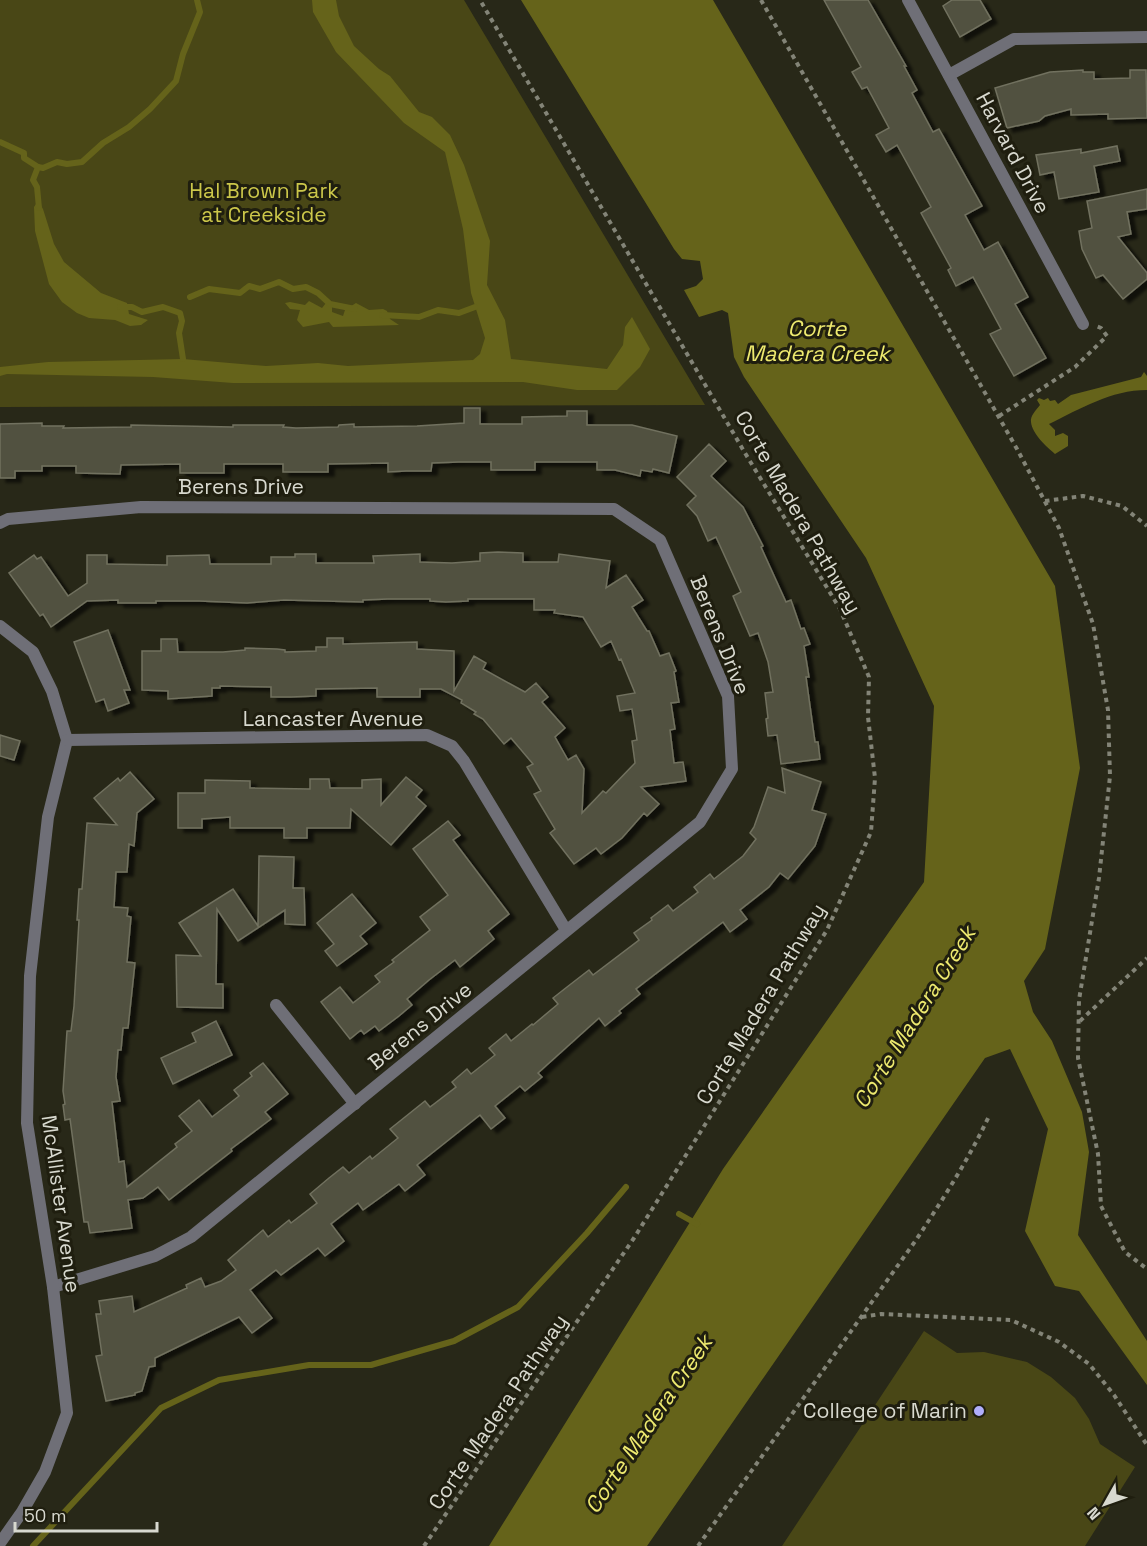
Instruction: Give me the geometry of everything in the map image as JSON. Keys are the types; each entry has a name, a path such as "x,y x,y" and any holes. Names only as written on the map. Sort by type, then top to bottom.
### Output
{"street":[{"name":"Harvard Drive","path":"908,0 1083,324"},
{"path":"949,75 1014,39 1147,37"},
{"name":"Berens Drive","path":"0,523 8,519 141,507 614,509 660,540 728,696 732,769 699,822 191,1237 155,1256 53,1287"},
{"path":"0,626 33,652 52,691 67,740"},
{"name":"Lancaster Avenue","path":"67,740 427,735 452,746 464,761 566,930"},
{"name":"McAllister Avenue","path":"0,1543 22,1512 45,1472 67,1413 53,1287 27,1123 30,976 48,817 67,740"},
{"path":"276,1005 355,1104"}],"path":[{"name":"Corte Madera Pathway","path":"424,1546 634,1238 827,930 871,832 875,778 868,717 869,677 840,609 745,453 480,0"},
{"path":"760,0 999,416 1045,501 1059,528 1093,624 1108,710 1110,776 1099,878 1079,1000 1078,1058 1098,1154 1101,1206 1125,1252 1147,1269"},
{"path":"999,416 1075,367 1107,336 1101,327 1083,324"},
{"path":"1045,501 1083,496 1122,506 1147,526"},
{"path":"1079,1022 1147,958"},
{"path":"698,1546 949,1190 974,1149 990,1114"},
{"path":"861,1317 881,1314 1011,1320 1059,1341 1089,1364 1114,1395 1147,1444"}],"green space":[{"name":"Hal Brown Park at Creekside","path":"0,0 464,0 705,405 0,407"},
{"name":"College of Marin","path":"924,1331 957,1353 984,1352 1027,1362 1051,1377 1075,1398 1089,1419 1100,1444 1135,1467 1085,1546 782,1546"}],"water":[{"path":"312,0 336,0 339,16 354,46 390,76 419,112 432,117 450,135 464,165 490,241 487,285 505,320 511,359 607,369 623,345 625,327 632,317 650,349 640,367 617,390 577,390 523,382 233,383 153,377 7,374 0,376 0,367 48,362 183,359 266,366 318,363 348,366 473,360 480,354 485,338 471,293 463,229 445,152 404,123 336,52 313,12"},
{"name":"Corte Madera Creek","path":"521,0 713,0 1055,586 1080,768 1045,949 1024,981 1033,1012 1052,1041 1082,1112 1089,1152 1078,1235 1147,1341 1147,1385 1079,1291 1055,1286 1025,1231 1048,1129 1010,1049 985,1058 647,1546 489,1546 723,1169 924,882 934,706 866,558 744,377 734,357 728,313 722,310 699,317 684,290 696,286 703,279 700,261 682,259 674,249"},
{"path":"38,201 43,209 54,244 64,262 101,293 127,303 129,314 148,320 141,325 130,326 115,320 89,318 77,313 62,302 49,284 35,231 34,207"},
{"path":"309,301 322,308 326,303 332,302 332,312 343,316 345,310 356,303 369,310 383,309 387,311 390,319 399,325 333,327 329,322 303,327 297,320 300,310 290,309 285,303 305,305"},
{"path":"1144,372 1147,376 1147,390 1108,397 1049,424 1055,430 1055,436 1063,433 1068,436 1068,446 1055,454 1034,431 1031,420 1040,405 1037,400 1039,398 1055,400 1058,404 1071,395 1141,377"}],"building":[{"path":"824,0 868,0 906,66 904,66 917,90 912,93 933,132 939,129 982,206 965,215 984,250 998,242 1028,297 1015,304 1046,358 1014,376 990,334 1001,329 973,277 956,286 948,270 951,268 921,213 931,207 897,145 886,152 876,135 889,128 867,87 862,89 852,72 861,67"},
{"path":"952,0 980,0 991,19 960,37 943,6"},
{"path":"1083,70 1083,72 1094,72 1094,79 1130,78 1130,70 1146,70 1147,118 1108,119 1108,114 1071,115 1071,109 1045,116 1039,121 1007,128 995,88 1050,72"},
{"path":"1117,146 1120,161 1094,166 1099,192 1059,199 1054,172 1040,175 1036,155 1081,149 1081,153"},
{"path":"1147,189 1147,209 1127,212 1131,234 1118,237 1147,273 1147,279 1123,299 1103,275 1096,278 1082,249 1079,231 1092,228 1087,201"},
{"path":"464,408 480,408 480,424 522,424 522,417 567,416 567,411 587,411 587,425 632,425 677,436 669,473 653,469 652,472 641,470 640,476 615,470 597,470 597,462 535,462 535,470 491,470 491,462 432,463 431,471 388,472 388,463 328,464 328,472 283,472 283,464 224,464 224,473 180,473 180,464 121,465 120,474 76,473 76,466 42,466 42,471 15,471 15,478 0,478 0,424 42,423 42,426 64,426 63,428 131,427 131,425 233,427 233,425 284,425 283,427 296,428 338,427 354,424 354,427 417,426 464,423"},
{"path":"709,444 726,461 711,476 743,507 763,546 761,547 786,602 791,600 801,629 804,628 810,644 804,646 809,677 806,677 815,742 818,742 820,759 781,764 777,735 768,736 765,693 773,692 768,662 758,633 750,636 733,596 741,592 716,537 708,541 697,516 687,505 696,496 677,477"},
{"path":"480,553 523,553 523,562 558,562 559,554 610,561 606,588 626,575 643,600 632,607 649,631 660,656 669,653 676,671 674,672 679,702 671,703 675,729 670,730 674,763 683,762 686,781 641,787 659,804 647,816 644,813 622,838 601,854 596,848 574,864 550,833 555,829 534,794 541,791 527,767 533,764 511,738 504,744 483,719 474,714 476,712 461,703 462,700 441,689 420,689 420,697 377,697 377,688 316,689 316,696 271,697 271,687 220,686 220,688 212,688 212,696 168,699 168,691 142,690 142,651 161,651 161,639 177,639 178,652 223,652 245,650 245,648 277,649 285,650 285,652 316,651 316,647 327,647 327,638 343,638 343,644 417,642 417,649 454,651 454,691 474,656 486,663 483,669 525,692 536,683 548,697 542,702 565,728 555,737 568,760 576,755 584,769 582,813 603,791 606,793 635,763 632,741 637,740 632,709 620,711 617,696 635,693 621,659 619,660 611,641 601,647 583,617 554,613 555,610 534,610 534,599 468,599 468,601 446,602 430,601 430,599 363,600 363,602 284,600 247,603 156,601 156,603 118,603 118,600 87,601 51,627 43,614 40,616 9,573 34,555 37,559 41,557 68,596 87,583 87,555 107,555 107,564 167,565 167,556 209,555 210,564 271,564 271,557 295,557 295,554 316,554 316,563 374,563 373,556 420,554 420,562 452,563 480,561"},
{"path":"108,630 130,690 124,690 129,703 108,711 104,699 96,702 74,642"},
{"path":"0,735 20,741 14,760 0,756"},
{"path":"782,768 821,782 812,810 826,814 815,846 788,879 780,873 769,887 740,910 747,919 730,932 723,922 636,989 640,994 605,1026 599,1018 538,1073 542,1077 525,1091 520,1086 495,1106 505,1118 491,1129 480,1115 417,1165 425,1175 405,1191 399,1184 363,1210 358,1203 331,1224 344,1241 325,1256 318,1248 281,1275 276,1270 250,1290 272,1318 252,1333 239,1317 155,1358 155,1366 149,1367 142,1391 135,1395 106,1401 96,1356 102,1355 96,1314 101,1314 99,1301 132,1296 134,1312 187,1288 186,1285 201,1278 205,1287 221,1281 236,1270 228,1260 263,1230 268,1237 289,1220 291,1223 317,1203 310,1194 329,1178 343,1167 349,1173 370,1156 372,1159 398,1138 390,1129 425,1101 430,1107 456,1087 452,1082 467,1069 471,1074 495,1055 489,1048 506,1034 511,1041 533,1025 558,1004 553,998 589,970 593,975 639,940 634,933 652,920 651,918 668,905 673,911 698,892 694,887 710,874 714,879 743,856 756,839 750,833 768,787 785,793"},
{"path":"130,772 154,799 137,813 134,846 129,844 127,872 116,872 114,907 128,908 127,916 131,917 127,962 135,963 128,1028 123,1028 121,1050 118,1050 116,1077 120,1101 112,1102 119,1162 124,1161 127,1187 177,1147 175,1144 192,1131 179,1116 199,1100 212,1117 239,1096 234,1090 252,1076 250,1073 263,1063 288,1094 265,1112 271,1119 169,1200 158,1187 143,1198 128,1200 132,1228 90,1233 88,1222 84,1222 70,1119 65,1120 63,1105 65,1104 63,1091 67,1031 71,1031 74,1006 79,889 82,889 87,823 117,825 94,798 118,778 120,781"},
{"path":"406,777 422,790 416,797 426,806 391,845 351,809 350,828 307,828 307,838 284,838 284,828 230,828 230,817 202,819 202,828 178,828 178,793 205,793 205,780 250,781 250,788 310,789 310,779 329,779 330,788 362,788 362,780 381,779 381,805"},
{"path":"448,821 460,835 453,840 509,914 488,931 494,939 460,967 455,960 429,980 407,999 412,1005 399,1016 379,1031 375,1026 364,1034 361,1030 350,1039 321,1002 340,987 353,1003 380,982 375,976 430,930 420,917 448,895 413,849"},
{"path":"259,856 294,857 293,888 304,888 305,925 285,924 285,910 238,941 217,909 216,984 223,984 223,1008 177,1007 176,955 201,956 179,923 233,889 258,926"},
{"path":"352,894 376,923 360,936 367,944 337,966 325,951 334,944 317,923"},
{"path":"216,1021 232,1055 173,1084 161,1058 196,1042 192,1033"}],"waterway":[{"path":"39,208 37,187 33,180 38,167 43,168 57,162 67,164 82,162 103,143 129,127 150,109 176,81 183,54 200,12 197,0"},
{"path":"0,142 24,153 24,158 38,167"},
{"path":"190,297 209,289 240,293 249,286 260,289 279,282 293,289 306,287 318,293 330,304 355,309"},
{"path":"120,307 132,307 142,312 163,307 180,313 182,321 179,333 183,359"},
{"path":"382,315 419,317 438,310 459,313 475,307"},
{"path":"33,1546 161,1408 219,1380 309,1365 371,1365 454,1341 518,1307 626,1187"},
{"path":"679,1214 697,1224"}],"place":[{"name":"College of Marin","path":"979,1411"}]}
